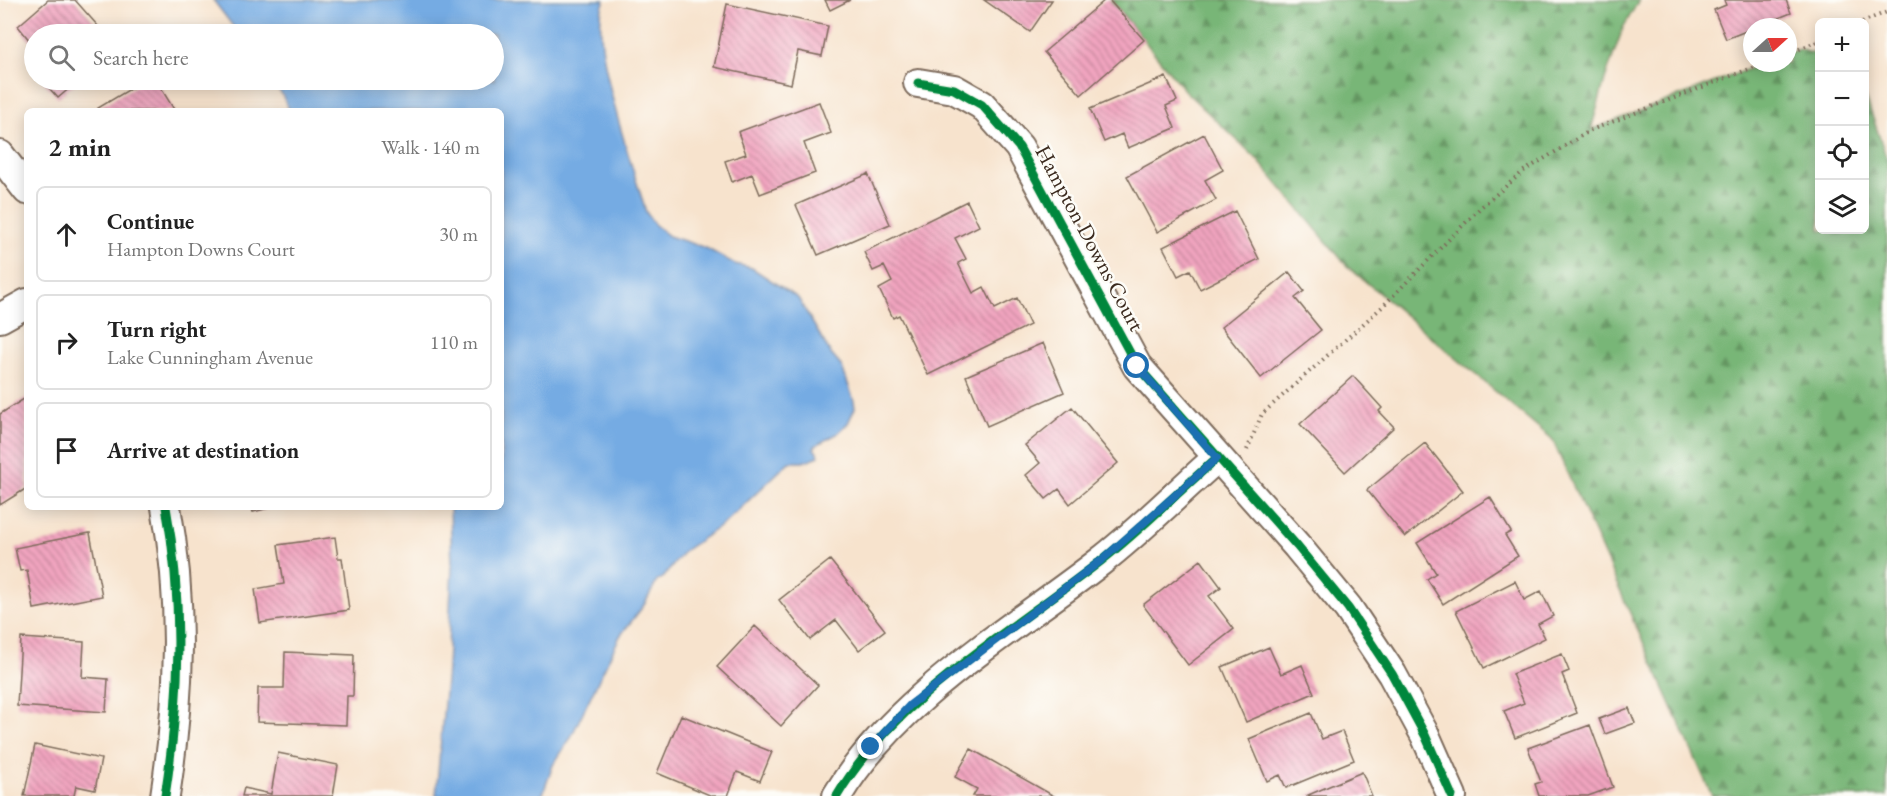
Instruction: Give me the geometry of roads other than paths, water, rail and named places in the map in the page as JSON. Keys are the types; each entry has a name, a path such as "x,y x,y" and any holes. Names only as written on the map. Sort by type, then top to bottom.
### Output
{"street":[{"name":"Hampton Downs Court","path":"918,83 954,89 982,105 1019,147 1137,366 1297,546 1348,608 1392,674 1425,735 1452,796"},
{"path":"0,155 24,186"},
{"path":"0,318 24,305"},
{"path":"837,796 871,747 910,705 1103,559 1222,464"},
{"path":"165,796 176,728 179,672 179,616 172,537 167,510"}],"water":[{"path":"213,0 605,0 601,17 606,72 646,212 654,224 669,236 706,248 735,264 752,268 798,298 831,354 842,367 855,408 848,423 837,434 816,445 814,448 819,456 803,462 789,462 725,523 684,551 664,577 657,581 644,605 620,636 570,739 553,765 542,796 436,796 447,668 452,567 450,510 504,510 504,108 288,108 278,90 504,90 504,24 231,24"}]}
